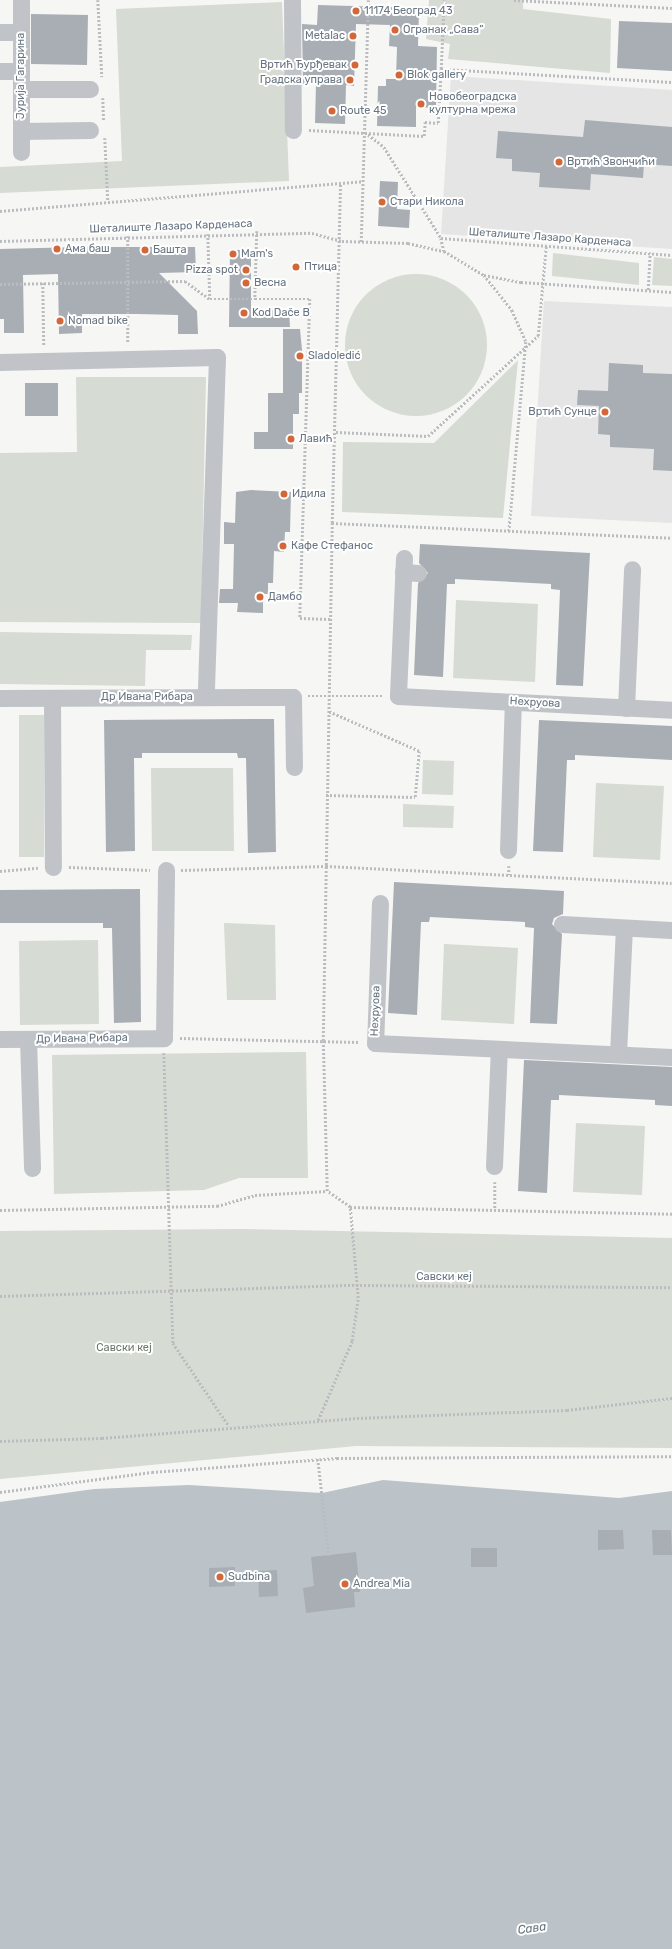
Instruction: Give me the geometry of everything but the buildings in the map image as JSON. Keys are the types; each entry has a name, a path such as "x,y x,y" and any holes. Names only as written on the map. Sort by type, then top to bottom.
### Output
{"street":[{"name":"Јурија Гагарина","path":"21,0 21,152"},
{"path":"292,0 293,130"},
{"path":"0,32 21,32"},
{"path":"0,71 21,71"},
{"path":"21,89 90,89"},
{"path":"21,132 90,130"},
{"path":"0,362 128,357 217,357 206,697"},
{"path":"398,696 409,568"},
{"path":"626,708 632,569"},
{"name":"Нехруова","path":"398,696 672,710"},
{"path":"293,697 294,767"},
{"name":"Др Ивана Рибара","path":"0,698 293,697"},
{"path":"52,698 53,867"},
{"path":"508,850 513,702"},
{"path":"164,1038 166,870"},
{"name":"Нехруова","path":"380,903 375,1043 672,1057"},
{"path":"562,924 671,930"},
{"path":"618,1054 624,928"},
{"name":"Др Ивана Рибара","path":"0,1039 164,1038"},
{"path":"28,1039 32,1168"},
{"path":"494,1166 499,1049"}],"path":[{"path":"361,242 368,0"},
{"path":"293,130 364,132 424,136 425,122 438,123 444,0"},
{"path":"514,0 672,8"},
{"path":"609,0 609,5"},
{"path":"441,68 672,82"},
{"path":"364,132 384,147 441,238 444,251"},
{"path":"0,210 363,181"},
{"path":"328,1191 323,1041 327,695 342,241 340,184"},
{"path":"255,299 257,232"},
{"path":"208,233 210,299"},
{"name":"Шеталиште Лазаро Карденаса","path":"0,241 208,233 312,233 342,241 408,244 444,251 484,275 542,283 672,292"},
{"path":"128,236 128,357"},
{"name":"Шеталиште Лазаро Карденаса","path":"441,238 672,254"},
{"path":"336,432 428,436 538,336 546,246"},
{"path":"648,291 650,253"},
{"path":"484,275 512,310 525,347 509,531"},
{"path":"0,284 185,281 210,299 310,299 300,618 330,619"},
{"path":"43,283 44,360"},
{"path":"332,523 672,538"},
{"path":"293,697 327,695 398,696"},
{"path":"326,795 415,797 419,751 328,711"},
{"path":"326,866 672,883"},
{"path":"230,1426 173,1343 164,1038 375,1043"},
{"path":"494,1166 495,1210"},
{"path":"0,1210 217,1206 256,1195 328,1191 350,1207 672,1214"},
{"path":"318,1420 352,1341 358,1298 350,1207"},
{"name":"Савски кеј","path":"0,1296 171,1292 356,1285 672,1287"},
{"path":"0,1441 102,1438 230,1426 318,1420 567,1410 672,1398"},
{"path":"0,1492 152,1472 318,1459 586,1454 672,1456"},
{"path":"318,1459 329,1555"}],"shaded area":[{"name":"Вртић Звончићи","path":"451,76 672,90 672,249 441,234"},
{"name":"Вртић Сунце","path":"544,301 672,307 672,523 531,516"}],"green space":[{"path":"429,0 523,0 523,9 611,19 610,73 448,59 450,44 426,39"},
{"path":"282,2 289,181 0,193 0,167 122,161 116,9"},
{"path":"553,253 639,263 639,285 552,276"},
{"path":"654,257 672,259 672,286 652,285"},
{"path":"409,274 423,274 450,282 471,300 482,318 486,331 486,359 479,379 461,400 450,408 437,413 423,416 409,416 382,408 361,390 353,379 348,366 345,352 345,338 353,311 371,290 382,282 395,277"},
{"path":"518,360 503,518 342,512 343,442 434,443"},
{"path":"76,377 206,377 201,623 0,622 0,453 77,452"},
{"path":"456,600 538,604 535,682 453,678"},
{"path":"0,632 192,635 191,650 146,650 145,686 0,684"},
{"path":"19,715 44,715 44,857 19,857"},
{"path":"423,760 454,761 453,795 422,794"},
{"path":"151,768 233,768 234,851 152,851"},
{"path":"596,783 664,786 660,860 593,857"},
{"path":"403,804 454,806 453,828 403,827"},
{"path":"224,923 275,925 276,1000 227,1000"},
{"path":"98,940 99,1024 20,1025 19,941"},
{"path":"444,944 518,948 514,1024 441,1020"},
{"path":"306,1052 308,1178 239,1178 204,1190 54,1194 52,1055"},
{"path":"576,1123 645,1126 642,1195 573,1192"},
{"name":"Савски кеј","path":"241,1229 672,1238 672,1448 356,1446 0,1479 0,1231"}],"water":[{"name":"Сава","path":"383,1480 619,1498 672,1491 672,1949 0,1949 0,1502 94,1489 189,1485 322,1493"}],"place":[{"name":"11174 Београд 43","path":"356,11"},
{"name":"Огранак „Сава”","path":"395,30"},
{"name":"Metalac","path":"353,36"},
{"name":"Вртић Ђурђевак","path":"355,65"},
{"name":"Blok gallery","path":"399,75"},
{"name":"Градска управа","path":"350,80"},
{"name":"Новобеоградска културна мрежа","path":"421,104"},
{"name":"Route 45","path":"332,111"},
{"name":"Вртић Звончићи","path":"559,162"},
{"name":"Стари Никола","path":"382,202"},
{"name":"Ама баш","path":"57,249"},
{"name":"Башта","path":"145,250"},
{"name":"Mam's","path":"233,254"},
{"name":"Птица","path":"296,267"},
{"name":"Pizza spot","path":"246,270"},
{"name":"Весна","path":"246,283"},
{"name":"Kod Dače B","path":"244,313"},
{"name":"Nomad bike","path":"60,321"},
{"name":"Sladoledić","path":"300,356"},
{"name":"Вртић Сунце","path":"605,412"},
{"name":"Лавић","path":"291,439"},
{"name":"Идила","path":"284,494"},
{"name":"Кафе Стефанос","path":"283,546"},
{"name":"Дамбо","path":"260,597"},
{"name":"Sudbina","path":"220,1577"},
{"name":"Andrea Mia","path":"345,1584"}]}
